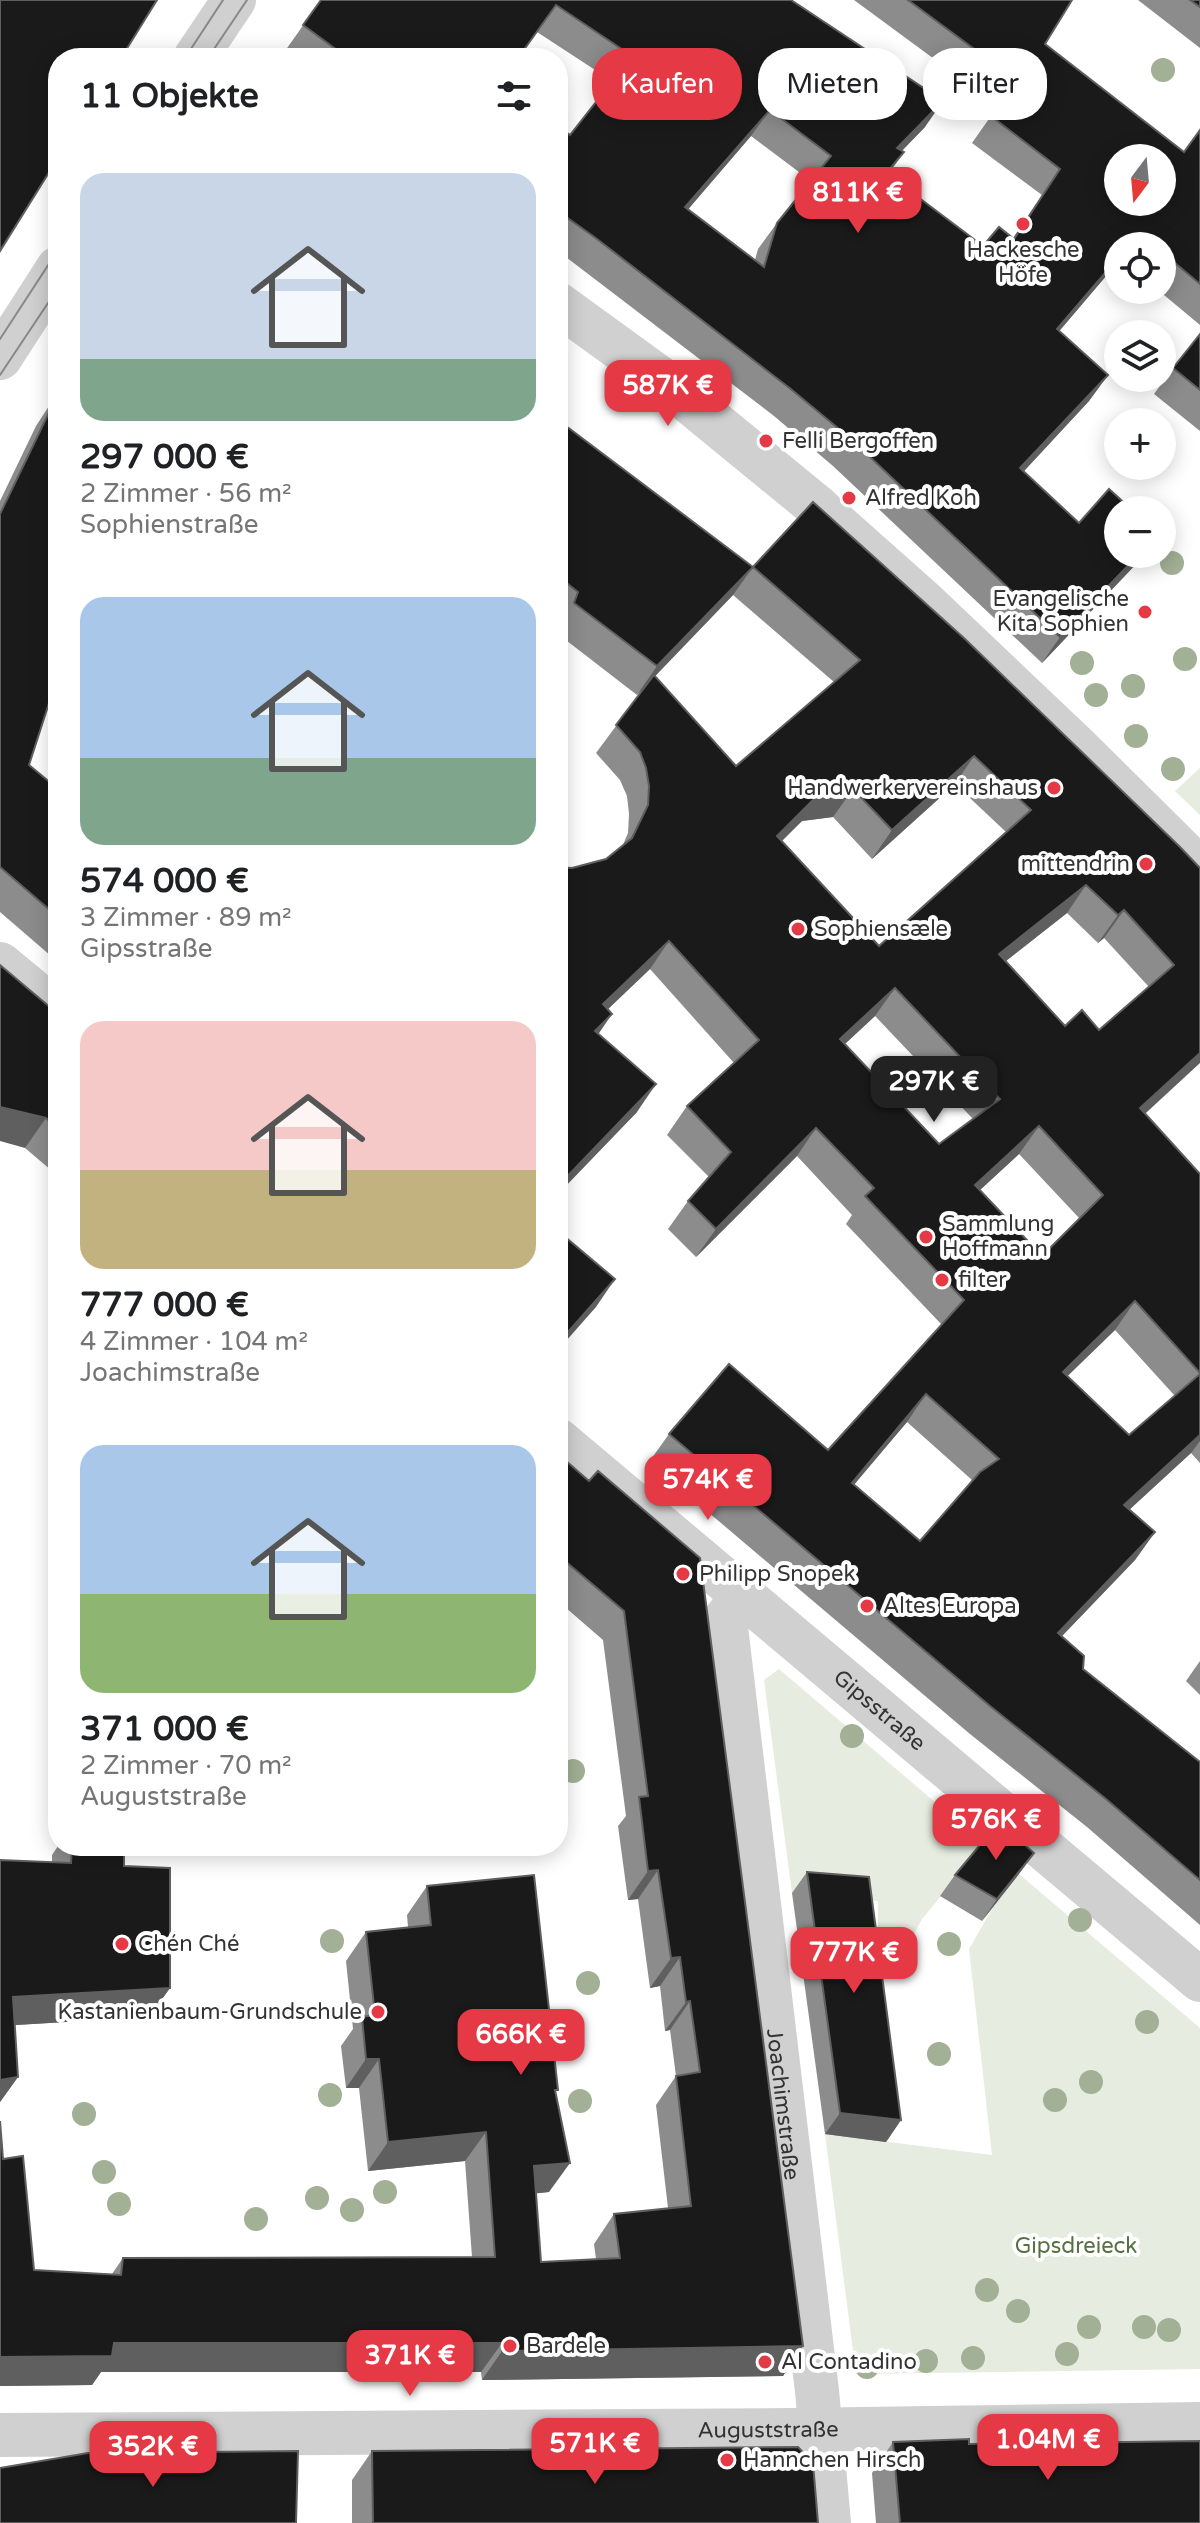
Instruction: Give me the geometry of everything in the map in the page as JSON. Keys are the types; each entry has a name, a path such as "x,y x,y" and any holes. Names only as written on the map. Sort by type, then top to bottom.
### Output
{"street":[{"path":"208,48 234,0"},
{"path":"0,358 48,284"},
{"path":"568,311 660,378 815,505 947,624 1200,869"},
{"path":"0,964 48,1004"},
{"name":"Gipsstraße","path":"568,1448 1200,1980"},
{"name":"Joachimstraße","path":"743,1596 725,1619 821,2430 829,2523"},
{"name":"Auguststraße","path":"0,2435 821,2430 1200,2424"}],"green space":[{"path":"1200,768 1200,815 1175,791"},
{"path":"779,1669 984,1844 922,1919 913,1936 878,1927 878,1901 792,1893 764,1680"},
{"name":"Gipsdreieck","path":"1019,1874 1200,2028 1200,2369 856,2374 825,2134 992,2155 969,1949 992,1909"}],"building":[{"path":"0,0 157,0 127,48 48,48 48,174 0,251"},
{"path":"321,0 791,0 863,48 758,48 758,120 761,120 685,207 764,267 777,223 831,156 783,120 907,120 907,77 923,88 924,120 897,148 904,152 888,171 983,246 999,227 1014,239 1060,169 996,120 1047,120 1047,48 973,48 908,0 1072,0 1045,44 1174,144 1104,144 1104,216 1176,216 1176,146 1184,152 1200,130 1200,284 1176,264 1176,232 1104,232 1104,274 1057,329 1104,371 1104,379 1020,468 1079,523 1109,489 1117,496 1104,496 1104,568 1126,568 1060,637 851,439 568,218 568,134 570,135 592,107 592,120 742,120 742,48 620,48 556,5 525,48 334,48 303,25"},
{"path":"1200,334 1200,390 1176,370 1176,364"},
{"path":"48,415 48,706 29,765 48,781 48,908 0,867 0,514"},
{"path":"568,428 753,567 657,666 574,603 578,592 568,584"},
{"path":"813,502 965,639 1200,868 1200,1053 1140,1108 1200,1174 1200,1373 1135,1301 1063,1372 1129,1435 1200,1374 1200,1435 1124,1505 1155,1532 1058,1633 1084,1656 1083,1669 1200,1762 1200,1880 669,1434 729,1364 828,1450 964,1300 865,1196 874,1188 816,1128 716,1229 688,1201 731,1152 687,1106 759,1040 669,941 603,1004 612,1014 595,1031 656,1084 568,1176 568,868 606,859 632,838 648,805 649,786 640,752 616,725 654,675 736,766 860,660 753,567","holes":["974,756 1031,810 879,946 777,836 821,792 853,789 892,830","1086,885 1118,915 1124,910 1174,965 1099,1030 1082,1010 1065,1026 999,954","895,988 1000,1099 939,1144 840,1039","1039,1126 1103,1195 1042,1256 975,1185","926,1394 999,1459 980,1472 920,1541 852,1483"]},
{"path":"0,965 48,1006 48,1120 0,1107"},
{"path":"568,1239 615,1279 568,1332"},
{"path":"568,1463 589,1481 598,1471 700,1558 803,2346 502,2351 502,2343 114,2343 112,2356 0,2357 0,2121 3,2159 23,2156 34,2270 121,2275 123,2258 495,2257 486,2132 388,2142 379,2059 366,2059 362,2017 375,2015 366,1932 431,1925 427,1886 534,1875 558,2090 555,2090 570,2163 534,2166 541,2262 620,2258 614,2214 691,2206 676,2076 700,2072 680,1957 671,1958 658,1870 648,1871 639,1797 648,1796 624,1611 568,1563"},
{"path":"999,1822 1034,1853 997,1899 955,1875"},
{"path":"71,1856 124,1856 124,1866 170,1868 170,1988 13,1997 18,2077 0,2080 0,1860 71,1863"},
{"path":"807,1872 869,1877 901,2120 840,2113"},
{"path":"969,2439 969,2444 1200,2441 1200,2523 900,2523 893,2442"},
{"path":"798,2447 813,2463 818,2523 373,2523 372,2451"},
{"path":"298,2451 296,2523 0,2523 0,2468 88,2453"}],"tram line":[{"path":"192,48 223,0"},
{"path":"215,48 247,0"},
{"path":"0,339 48,265"},
{"path":"0,375 48,303"}],"place":[{"name":"Hackesche Höfe","path":"1023,224"},
{"name":"Felli Bergoffen","path":"766,441"},
{"name":"Alfred Koh","path":"849,498"},
{"name":"Evangelische Kita Sophien","path":"1145,612"},
{"name":"Handwerkervereinshaus","path":"1054,788"},
{"name":"mittendrin","path":"1146,864"},
{"name":"Sophiensæle","path":"798,929"},
{"name":"Sammlung Hoffmann","path":"926,1237"},
{"name":"filter","path":"942,1280"},
{"name":"Philipp Snopek","path":"683,1574"},
{"name":"Altes Europa","path":"867,1606"},
{"name":"Chén Ché","path":"122,1944"},
{"name":"Kastanienbaum-Grundschule","path":"378,2012"},
{"name":"Bardele","path":"510,2346"},
{"name":"Al Contadino","path":"765,2362"},
{"name":"Hannchen Hirsch","path":"727,2460"}]}
